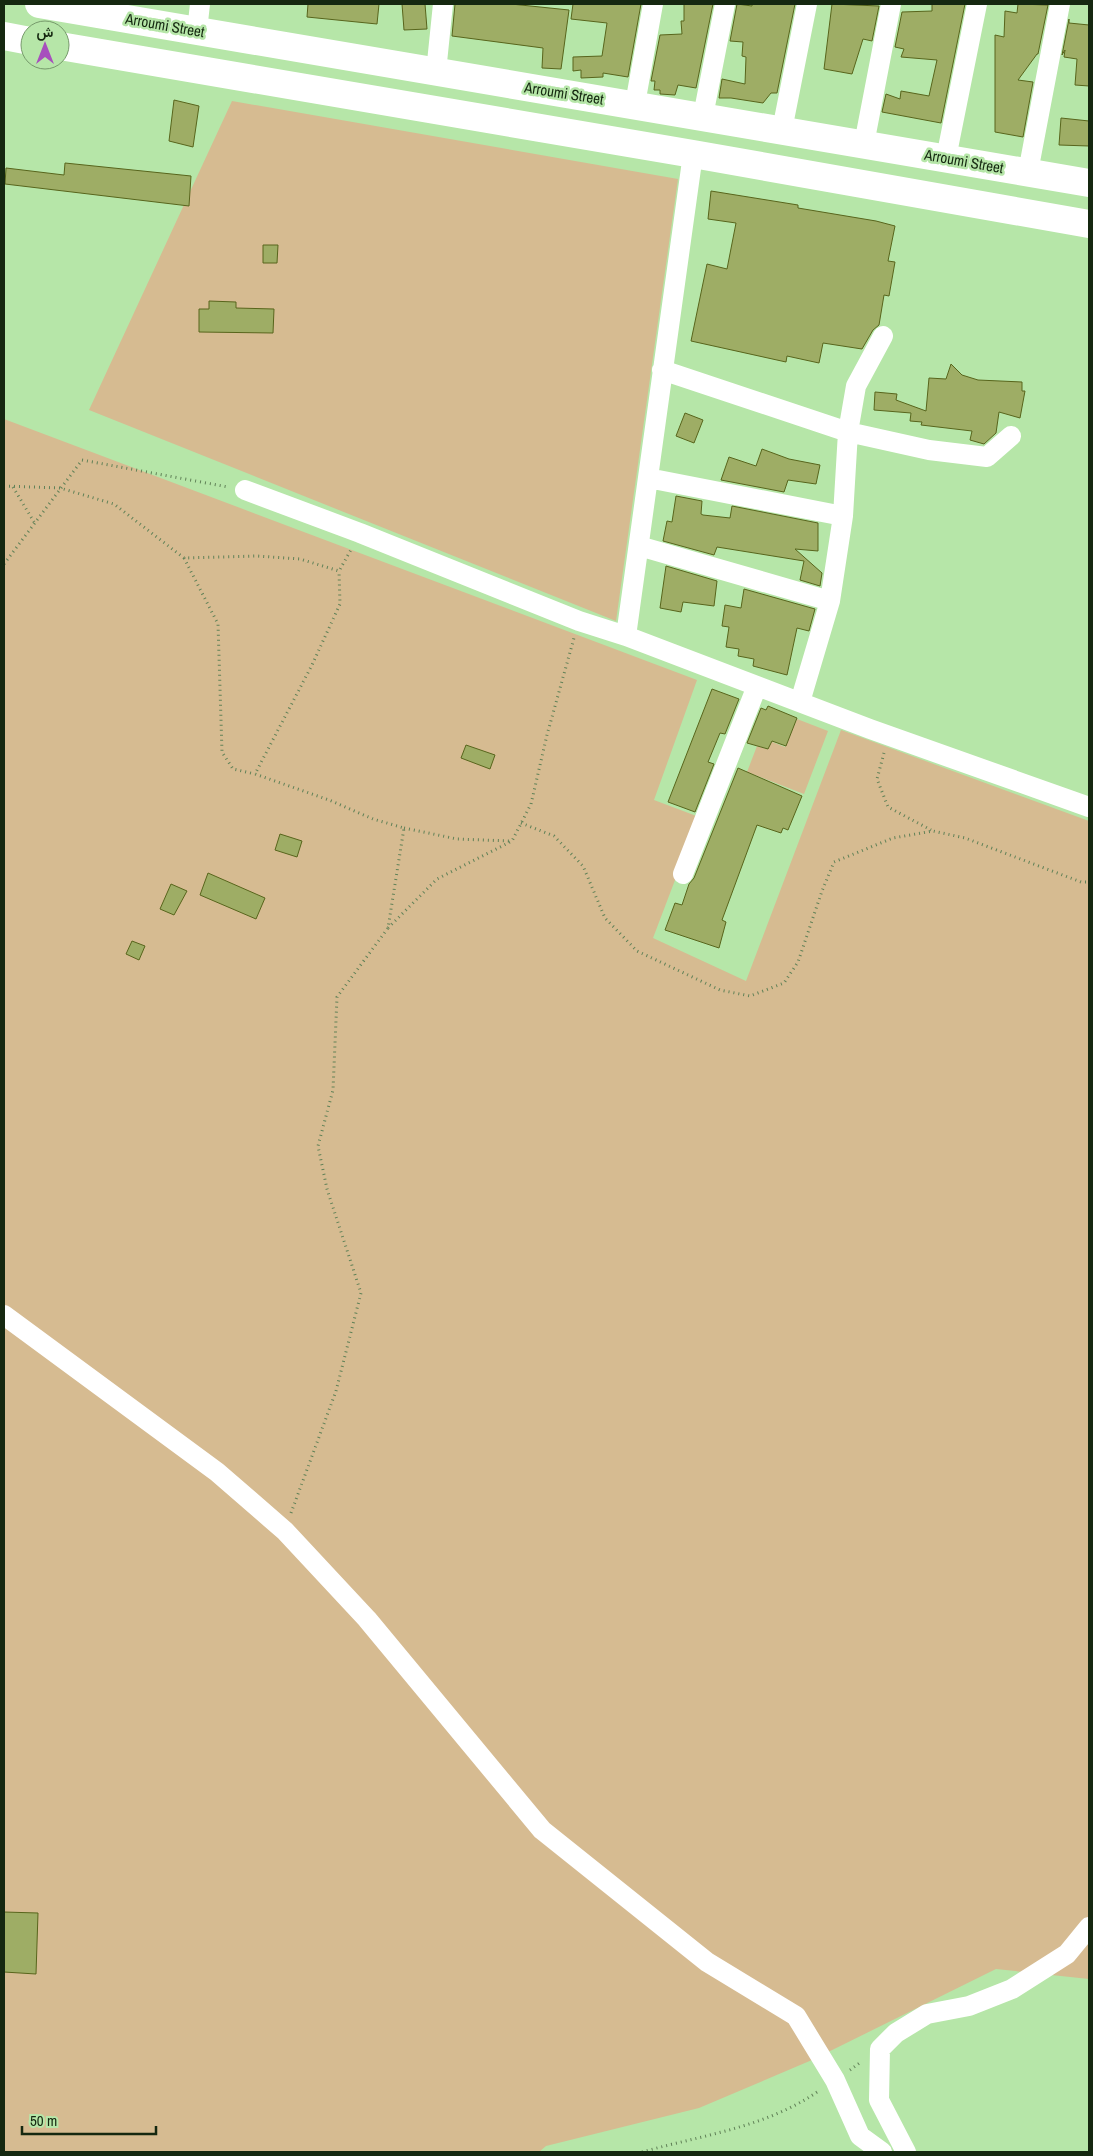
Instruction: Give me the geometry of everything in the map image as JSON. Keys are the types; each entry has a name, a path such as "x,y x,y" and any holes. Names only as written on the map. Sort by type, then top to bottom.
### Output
{"main road":[{"name":"Arroumi Street","path":"39,4 118,10 198,31 635,104 1089,183"},
{"path":"4,36 20,38"},
{"path":"70,48 1089,224"}],"street":[{"path":"198,31 200,4"},
{"path":"436,72 443,4"},
{"path":"635,104 653,4"},
{"path":"703,116 724,4"},
{"path":"782,130 807,4"},
{"path":"864,144 891,4"},
{"path":"946,158 977,4"},
{"path":"1028,172 1060,4"},
{"path":"626,636 693,154"},
{"path":"800,702 830,601 843,516 848,432 856,386 883,336"},
{"path":"662,370 848,432 929,450 987,457 1011,436"},
{"path":"648,478 843,516"},
{"path":"245,490 360,533 579,621 626,636 889,736 1089,807"},
{"path":"639,546 830,601"},
{"path":"683,874 757,686"},
{"path":"4,1315 217,1472 285,1531 367,1619 542,1830 707,1962 796,2016 835,2080 860,2136 882,2152"},
{"path":"906,2152 879,2100 880,2049 896,2033 927,2014 969,2006 1012,1990 1067,1954 1089,1928"}],"path":[{"path":"4,564 82,460 245,490"},
{"path":"4,486 60,488 114,504 184,558 218,624 222,752 232,769 255,774 329,800 372,820 457,839 512,841"},
{"path":"12,486 34,522"},
{"path":"255,774 312,666 340,604 339,571 360,533"},
{"path":"184,558 257,556 291,558 339,571"},
{"path":"285,1531 336,1391 361,1293 327,1190 318,1146 333,1090 337,997 388,928 437,879 512,841 531,804 547,735 579,621"},
{"path":"889,736 877,779 888,807 932,831 965,838 1081,882 1089,882"},
{"path":"522,823 554,836 582,866 605,918 637,951 720,990 750,996 784,983 798,962 834,862 893,838 932,831"},
{"path":"388,928 404,828"},
{"path":"642,2152 748,2125 780,2114 804,2102 880,2049"}],"shaded area":[{"path":"232,101 678,179 616,621 89,410"},
{"path":"4,419 697,680 654,800 699,817 653,938 746,981 841,730 1089,821 1089,1979 996,1969 812,2060 699,2108 546,2146 539,2152 4,2152"},
{"path":"797,719 828,731 804,794 747,772 757,746 767,749 770,741 785,747"}],"building":[{"path":"308,4 379,4 377,24 307,17"},
{"path":"402,4 425,4 427,29 404,30"},
{"path":"455,4 511,4 569,10 561,69 542,68 543,48 452,36"},
{"path":"573,4 641,4 628,77 603,73 603,77 581,78 581,70 573,71 573,57 602,56 607,23 571,19"},
{"path":"684,4 713,4 696,88 678,85 675,95 660,94 660,90 654,90 655,81 651,81 660,35 682,34 681,21 684,21"},
{"path":"737,4 752,6 752,4 795,4 777,93 771,93 763,103 719,98 722,79 745,84 746,57 742,56 743,42 730,41"},
{"path":"832,4 879,6 872,41 863,39 852,74 824,69"},
{"path":"932,4 965,4 941,123 882,112 886,94 900,99 901,91 929,96 937,60 901,57 904,49 895,47 902,12 932,11"},
{"path":"1018,4 1048,5 1038,54 1018,80 1033,82 1023,137 995,132 995,35 1004,37 1005,11 1017,13"},
{"path":"1069,19 1069,23 1089,25 1089,86 1075,85 1077,59 1064,57 1065,50 1062,55"},
{"path":"174,100 199,106 193,147 169,141"},
{"path":"1061,118 1089,121 1089,146 1059,145"},
{"path":"65,163 191,176 189,206 5,184 6,168 64,175"},
{"path":"711,191 798,205 798,208 895,226 888,261 895,262 889,296 884,295 879,325 873,330 862,349 823,343 819,363 787,356 786,362 691,341 707,264 727,269 736,223 708,219"},
{"path":"263,245 278,245 277,263 263,263"},
{"path":"209,301 236,302 236,308 274,309 273,333 199,332 199,309 209,309"},
{"path":"951,364 962,375 978,380 1022,382 1022,391 1025,391 1020,418 999,412 996,433 984,444 970,440 972,431 921,425 922,422 910,421 911,413 874,410 875,392 897,394 896,400 926,411 929,378 946,379"},
{"path":"685,413 703,420 694,443 676,436"},
{"path":"762,449 789,459 820,465 816,484 788,480 784,492 721,480 729,457 756,466"},
{"path":"676,496 702,501 701,514 703,515 730,518 732,506 818,523 818,551 795,549 822,573 820,586 800,580 804,561 717,547 714,555 663,541 667,521 672,522"},
{"path":"666,566 717,581 714,606 683,602 681,612 660,608"},
{"path":"744,589 815,609 809,631 797,628 787,675 753,666 754,659 738,656 739,649 726,647 729,627 722,626 725,605 741,608"},
{"path":"712,689 739,699 725,734 720,733 708,762 714,764 695,812 668,802"},
{"path":"768,706 797,718 786,746 772,741 768,749 747,743 761,708 766,710"},
{"path":"466,745 495,755 490,769 461,758"},
{"path":"738,768 802,796 788,830 783,828 781,833 757,825 722,920 726,922 719,948 665,930 675,903 682,905"},
{"path":"280,834 302,841 297,857 275,850"},
{"path":"208,873 265,898 256,919 200,895"},
{"path":"171,884 187,891 174,915 160,909"},
{"path":"132,941 145,946 139,960 126,954"},
{"path":"4,1912 38,1913 36,1974 4,1972"}]}
